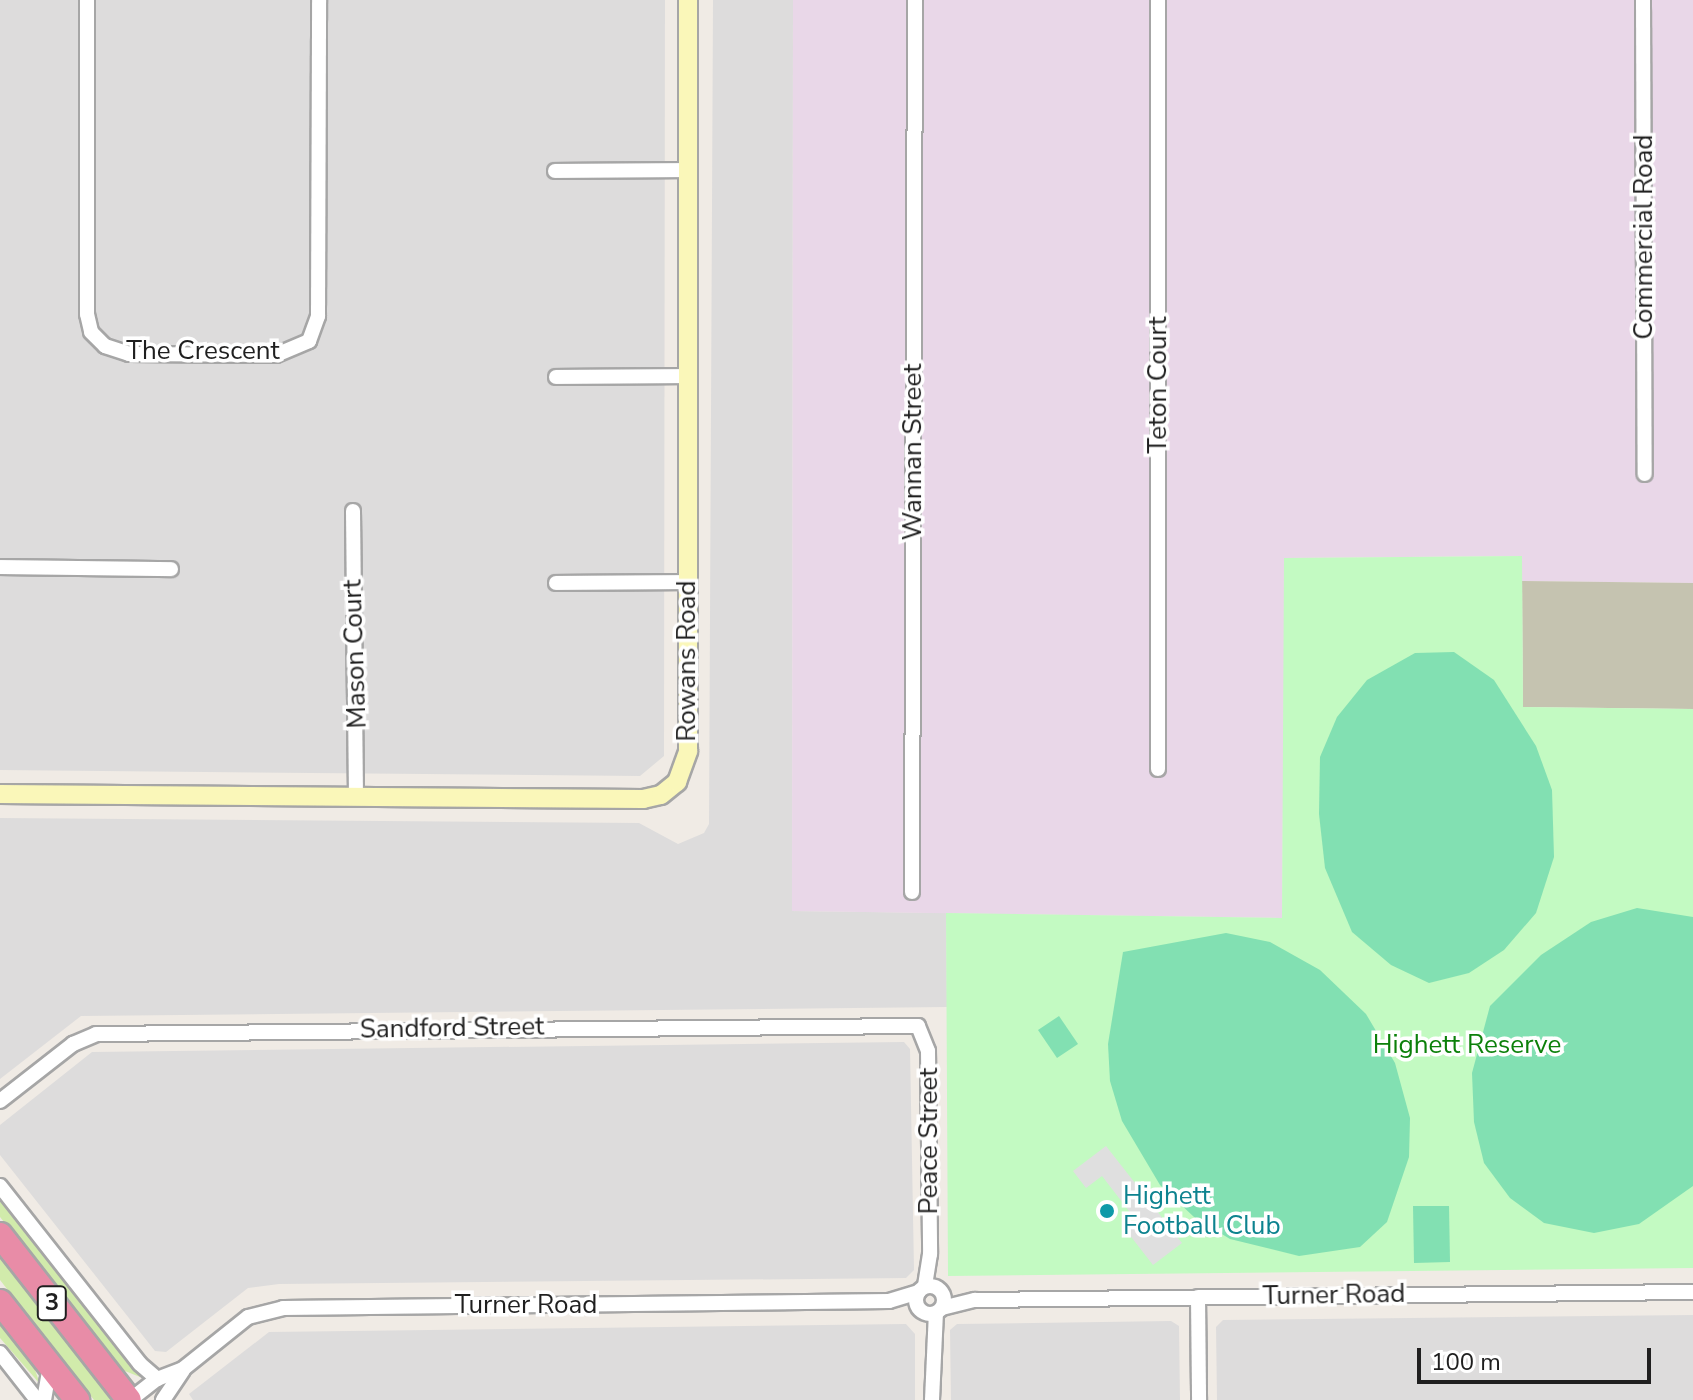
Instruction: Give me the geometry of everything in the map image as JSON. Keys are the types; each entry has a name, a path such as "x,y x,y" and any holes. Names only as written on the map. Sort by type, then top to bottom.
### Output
{"highway":[{"name":"3","path":"0,1235 129,1400"},
{"name":"3","path":"0,1302 77,1400"}],"street":[{"name":"The Crescent","path":"87,0 87,314 91,332 105,346 129,354 276,355 309,341 318,316 319,0"},
{"name":"Rowans Road","path":"0,794 643,799 667,791 682,776 687,759 688,0"},
{"name":"Wannan Street","path":"904,0 915,6 912,892"},
{"name":"Teton Court","path":"1158,0 1158,769"},
{"name":"Commercial Road","path":"1643,0 1645,474"},
{"path":"555,171 688,170"},
{"path":"556,377 688,376"},
{"name":"Mason Court","path":"353,511 356,797"},
{"path":"0,567 171,569"},
{"path":"556,583 687,582"},
{"name":"Sandford Street","path":"0,1101 73,1044 96,1034 910,1024 924,1030"},
{"name":"Peace Street","path":"924,1030 931,1290"},
{"path":"0,1186 140,1364 157,1379"},
{"path":"930,1311 931,1290"},
{"path":"931,1290 932,1400"},
{"name":"Turner Road","path":"129,1400 157,1379 183,1369 248,1317 283,1308 889,1301 931,1290 975,1300"},
{"name":"Turner Road","path":"889,1301 930,1311 975,1300 1693,1292"},
{"path":"1198,1297 1199,1400"},
{"path":"0,1353 37,1400"},
{"path":"44,1400 50,1365"},
{"name":"Turner Road","path":"166,1399 183,1369"}],"shaded area":[{"path":"0,0 665,0 664,756 640,776 0,770"},
{"path":"713,0 793,0 792,911 946,913 947,1007 81,1016 0,1079 0,818 639,823 678,844 704,833 709,824"},
{"path":"793,0 1693,0 1693,583 1522,581 1521,556 1285,558 1282,918 792,911"},
{"path":"1522,581 1693,583 1693,709 1523,707"},
{"path":"904,1042 910,1049 914,1270 906,1278 279,1284 248,1288 166,1352 155,1351 0,1155 0,1125 92,1052"},
{"path":"1106,1146 1182,1243 1153,1265 1125,1229 1136,1220 1102,1176 1086,1188 1073,1171"},
{"path":"1693,1315 1693,1400 1217,1400 1216,1327 1223,1320"},
{"path":"1171,1321 1179,1326 1180,1400 951,1400 950,1330 957,1324"},
{"path":"906,1324 915,1334 915,1400 193,1400 189,1394 269,1332"}],"green space":[{"name":"Highett Reserve","path":"1522,556 1523,707 1693,709 1693,1268 948,1276 946,913 1282,918 1284,558"},
{"path":"1454,652 1494,680 1536,746 1552,790 1554,857 1536,913 1504,950 1469,973 1429,983 1391,965 1352,932 1325,868 1319,814 1320,757 1337,717 1367,680 1415,653"},
{"path":"1637,908 1693,917 1693,1186 1639,1224 1594,1233 1544,1223 1510,1198 1484,1163 1474,1122 1472,1073 1490,1006 1541,955 1591,922"},
{"path":"1226,933 1270,942 1320,970 1366,1014 1395,1063 1410,1118 1409,1157 1387,1222 1360,1247 1299,1256 1230,1239 1194,1217 1160,1185 1122,1121 1110,1081 1108,1044 1123,952"},
{"path":"1059,1016 1078,1044 1057,1058 1038,1030"},
{"path":"0,1198 143,1374 140,1377 120,1369 0,1217"},
{"path":"1413,1206 1449,1206 1450,1262 1414,1263"},
{"path":"0,1255 113,1400 94,1400 0,1280"},
{"path":"0,1321 34,1367 40,1384 0,1338"}],"place":[{"name":"Highett Football Club","path":"1107,1211"}]}
